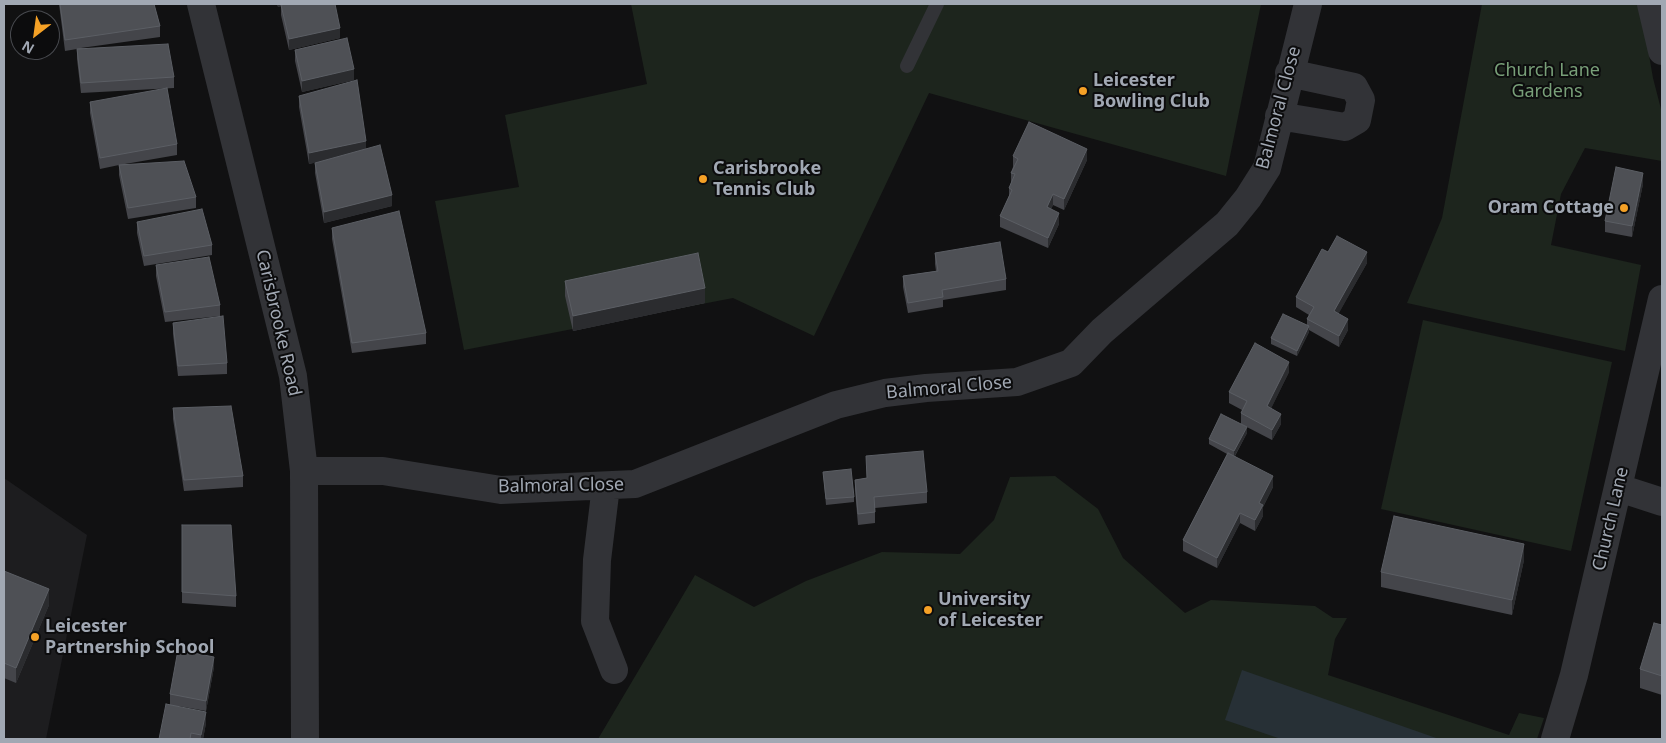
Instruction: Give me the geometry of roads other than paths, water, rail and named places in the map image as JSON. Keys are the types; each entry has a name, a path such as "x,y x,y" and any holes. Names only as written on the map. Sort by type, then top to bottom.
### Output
{"street":[{"name":"Carisbrooke Road","path":"200,4 293,376 304,471 305,739"},
{"name":"Balmoral Close","path":"304,471 383,471 501,490 635,484 836,405 885,393 918,388 1017,382 1071,363 1102,331 1190,254 1228,224 1248,198 1267,168 1289,73 1308,4"},
{"path":"1651,4 1662,52"},
{"path":"1279,116 1345,127 1357,120 1362,100 1354,87 1289,73"},
{"name":"Church Lane","path":"1555,739 1574,675 1662,299"},
{"path":"606,486 597,560 595,621 614,670"},
{"path":"1618,488 1662,502"}],"lane":[{"path":"907,66 937,4"}],"place":[{"name":"Leicester Bowling Club","path":"1083,91"},
{"name":"Carisbrooke Tennis Club","path":"703,179"},
{"name":"Oram Cottage","path":"1624,208"},
{"name":"University of Leicester","path":"928,610"},
{"name":"Leicester Partnership School","path":"35,637"}],"park label":[{"name":"Church Lane Gardens","path":"1547,81"}]}
